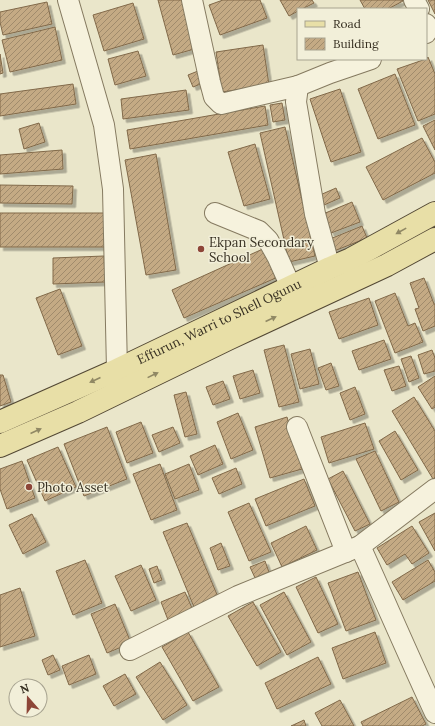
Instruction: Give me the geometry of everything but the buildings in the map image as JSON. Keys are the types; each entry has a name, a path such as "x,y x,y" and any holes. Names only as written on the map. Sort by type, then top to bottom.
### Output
{"main road":[{"name":"Effurun, Warri to Shell Ogunu","path":"0,422 118,370 351,259 435,212"},
{"name":"Effurun, Warri to Shell Ogunu","path":"0,446 78,412 228,339 387,265 435,238"}],"street":[{"path":"68,0 104,125 113,189 118,370"},
{"path":"192,0 214,97 221,104 298,86 368,60"},
{"path":"298,86 296,102 315,214 330,268"},
{"path":"215,212 259,231 268,240 291,287"},
{"path":"297,428 353,549 383,596 412,664 435,712"},
{"path":"130,650 238,596 353,549 435,489"}],"place":[{"name":"Ekpan Secondary School","path":"201,249"},
{"name":"Photo Asset","path":"29,487"}]}
